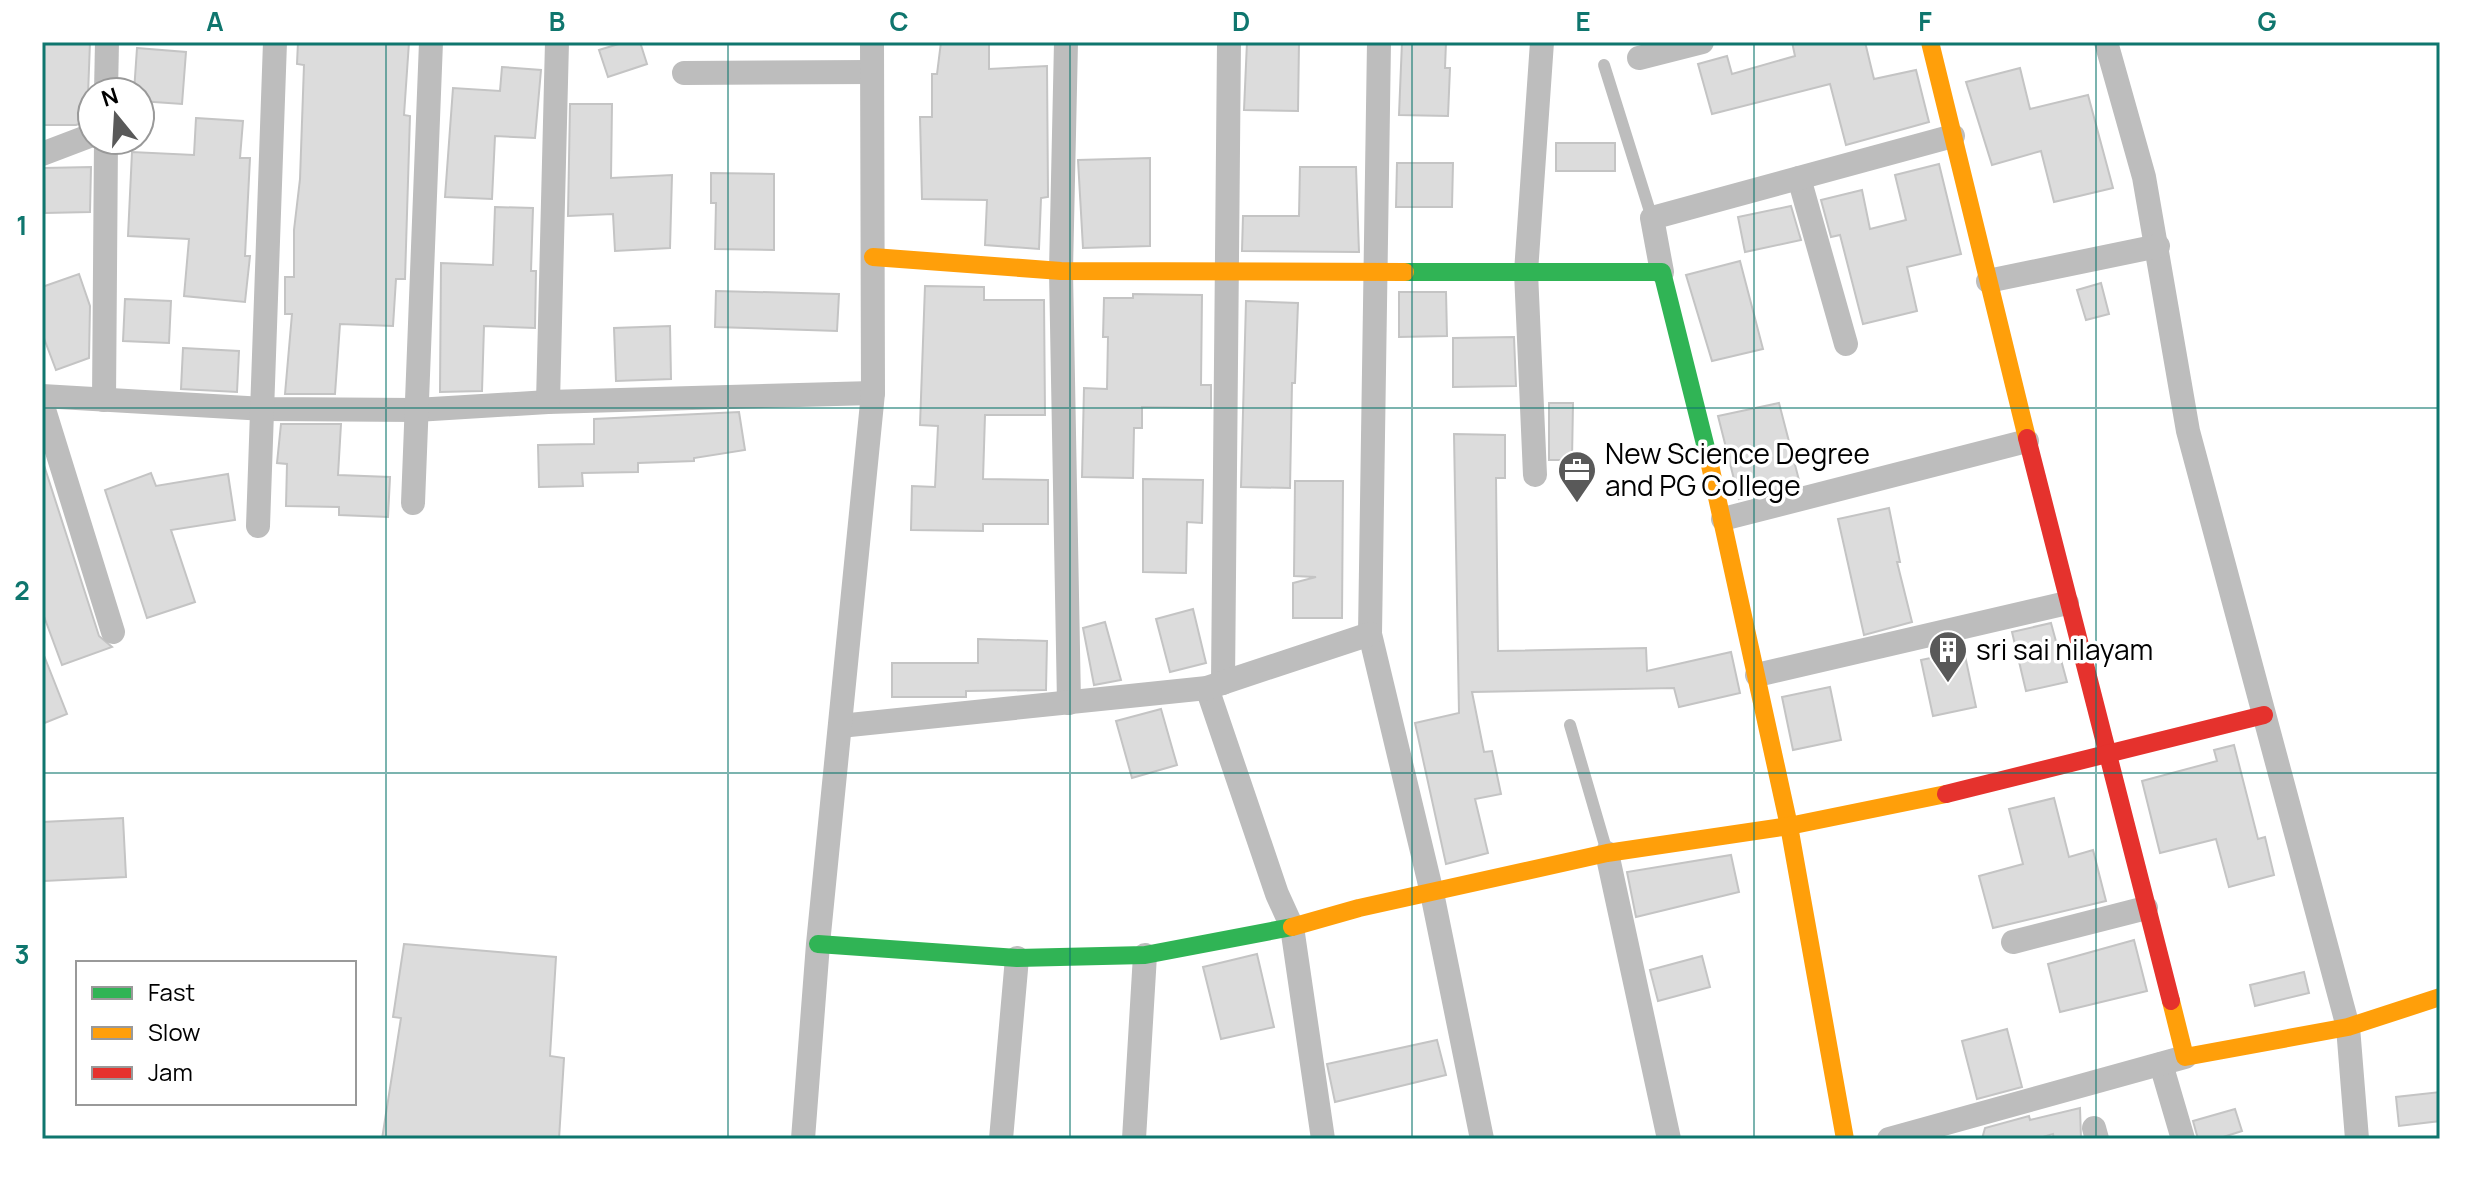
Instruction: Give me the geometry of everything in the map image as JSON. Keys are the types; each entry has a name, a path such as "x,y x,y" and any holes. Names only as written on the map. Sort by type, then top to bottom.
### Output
{"street":[{"path":"106,76 107,42"},
{"path":"258,526 265,409 275,42"},
{"path":"413,503 431,42"},
{"path":"548,402 557,42"},
{"path":"803,1139 818,944 873,393 872,42"},
{"path":"1066,42 1061,271 1069,703"},
{"path":"1229,42 1215,685 1277,894 1292,927 1323,1139"},
{"path":"1379,42 1370,634 1432,893 1482,1139"},
{"path":"1535,475 1526,272 1542,42"},
{"path":"1639,58 1702,42"},
{"path":"1930,42 2067,603 2185,1057"},
{"path":"2106,42 2144,177 2188,431 2348,1027 2357,1139"},
{"path":"684,73 872,72"},
{"path":"1845,1139 1789,826 1723,519 1662,272 1652,218 1953,136"},
{"path":"42,154 76,141"},
{"path":"104,400 106,156"},
{"path":"1799,178 1846,344"},
{"path":"1988,281 2158,246"},
{"path":"873,257 1061,271 1662,272"},
{"path":"42,396 265,409 416,410 548,402 873,393"},
{"path":"42,403 113,632"},
{"path":"1723,519 2027,441"},
{"path":"1757,675 2067,603"},
{"path":"840,726 1215,685 1370,634"},
{"path":"818,944 1017,958 1145,955 1292,927 1607,853 1789,826 1946,794 2105,752 2264,715"},
{"path":"1607,853 1669,1139"},
{"path":"2013,942 2146,908"},
{"path":"1134,1139 1145,955"},
{"path":"1001,1139 1017,958"},
{"path":"1904,1137 2185,1057 2348,1027 2440,997"},
{"path":"2161,1064 2183,1139"}],"lane":[{"path":"1604,65 1652,218"},
{"path":"1570,725 1607,853"}],"building":[{"path":"42,42 90,42 89,76 76,76 76,125 42,125"},
{"path":"298,42 409,42 404,115 410,116 405,279 396,279 393,326 340,324 335,394 285,394 292,314 285,314 285,277 294,277 294,230 300,179 304,65 297,64"},
{"path":"625,42 640,42 647,64 608,77 599,50"},
{"path":"941,42 989,42 989,69 1047,66 1048,197 1041,198 1039,249 985,245 987,200 922,199 920,117 932,117 932,74 937,74"},
{"path":"1247,42 1299,42 1298,111 1244,110"},
{"path":"1402,42 1446,42 1445,68 1450,68 1448,116 1399,115"},
{"path":"1792,42 1865,42 1874,79 1916,70 1929,122 1846,145 1830,84 1712,114 1698,64 1727,56 1732,74 1795,56"},
{"path":"137,48 186,52 182,104 156,102 156,76 135,76"},
{"path":"502,67 541,70 535,138 495,136 492,199 445,197 453,88 500,91"},
{"path":"2020,68 2030,109 2088,95 2113,188 2054,202 2041,151 1992,165 1966,82"},
{"path":"570,104 612,104 611,178 672,175 670,248 615,251 613,214 568,216"},
{"path":"196,118 243,121 240,158 250,158 245,256 250,256 245,302 184,296 189,239 128,236 132,156 156,156 156,153 194,155"},
{"path":"1556,143 1615,143 1615,171 1556,171"},
{"path":"1150,158 1150,246 1083,248 1078,160"},
{"path":"1397,163 1453,163 1452,207 1396,207"},
{"path":"1939,164 1961,254 1907,267 1917,311 1863,324 1840,235 1831,237 1821,200 1862,190 1870,229 1906,220 1895,175"},
{"path":"91,167 90,212 45,213 44,168"},
{"path":"1300,167 1356,167 1359,252 1242,251 1243,216 1299,216"},
{"path":"711,173 774,174 774,250 715,249 716,203 711,203"},
{"path":"1791,206 1801,240 1745,252 1738,217"},
{"path":"495,207 533,208 531,271 536,271 535,328 484,326 482,391 440,392 441,263 493,265"},
{"path":"1740,261 1763,349 1712,361 1686,275"},
{"path":"79,274 90,306 89,358 56,370 42,333 42,287"},
{"path":"2101,283 2109,314 2086,320 2077,290"},
{"path":"925,286 984,287 984,300 1044,300 1045,415 985,415 983,479 1048,480 1048,524 983,524 983,531 911,530 912,486 935,487 938,426 920,425"},
{"path":"716,291 839,294 837,331 715,327"},
{"path":"1399,292 1446,292 1447,336 1399,337"},
{"path":"1133,294 1202,295 1201,385 1211,385 1211,408 1142,407 1142,428 1134,428 1133,478 1082,477 1084,388 1107,389 1108,337 1103,337 1104,298 1133,298"},
{"path":"125,299 171,301 169,343 123,341"},
{"path":"1246,301 1298,303 1295,383 1292,383 1290,488 1241,487"},
{"path":"670,326 671,379 616,381 614,328"},
{"path":"1514,337 1516,386 1453,387 1453,338"},
{"path":"183,348 239,351 237,392 181,389"},
{"path":"1549,403 1573,403 1572,460 1549,460"},
{"path":"1779,403 1800,484 1739,499 1718,416"},
{"path":"739,412 745,450 694,458 694,461 638,463 638,472 582,473 583,486 539,487 538,445 594,444 594,419"},
{"path":"281,424 341,424 338,475 390,477 388,517 339,515 339,507 286,506 287,464 277,463"},
{"path":"1454,434 1505,435 1505,478 1496,478 1498,651 1646,648 1647,671 1731,652 1740,693 1679,707 1674,688 1472,692 1484,752 1492,751 1501,794 1475,799 1488,853 1446,864 1415,723 1459,713"},
{"path":"42,459 99,636 112,647 62,665 42,611"},
{"path":"151,473 156,486 228,474 235,520 171,530 195,602 147,618 105,490"},
{"path":"1143,479 1203,480 1202,523 1187,522 1186,573 1143,572"},
{"path":"1295,481 1343,481 1342,618 1293,618 1293,583 1316,577 1294,576"},
{"path":"1889,508 1900,562 1897,562 1912,622 1864,635 1838,519"},
{"path":"1193,609 1206,663 1170,672 1156,619"},
{"path":"1105,622 1121,680 1094,685 1083,628"},
{"path":"2051,623 2067,682 2026,691 2012,632"},
{"path":"978,639 1047,641 1046,690 966,691 966,697 892,697 892,663 978,663"},
{"name":"sri sai nilayam","path":"1964,651 1976,707 1933,716 1921,660"},
{"path":"42,654 67,714 42,724"},
{"path":"1830,687 1841,740 1793,750 1782,697"},
{"path":"1161,709 1177,765 1132,778 1116,721"},
{"path":"2234,745 2258,839 2265,837 2274,875 2229,887 2216,839 2160,853 2142,781 2217,761 2214,750"},
{"path":"2054,798 2069,857 2093,850 2106,901 1993,928 1979,876 2023,864 2009,809"},
{"path":"123,818 126,877 44,881 42,822"},
{"path":"1731,855 1739,892 1636,917 1627,872"},
{"path":"2134,940 2147,991 2060,1012 2048,964"},
{"path":"404,944 556,957 550,1056 564,1058 559,1139 382,1139 401,1018 393,1017"},
{"path":"1257,954 1274,1027 1221,1039 1203,967"},
{"path":"1702,956 1710,987 1658,1001 1650,970"},
{"path":"2304,972 2309,993 2255,1006 2250,985"},
{"path":"2007,1029 2022,1087 1977,1099 1962,1041"},
{"path":"1437,1040 1446,1075 1335,1102 1327,1064"},
{"path":"2440,1092 2440,1121 2399,1126 2396,1097"},
{"path":"2080,1108 2081,1139 2054,1139 2053,1134 2036,1139 1982,1139 1985,1128 2029,1116 2030,1120"},
{"path":"2235,1109 2242,1131 2217,1139 2198,1139 2193,1121"}],"traffic: fast":[{"path":"1405,272 1662,272 1708,456"},
{"path":"818,944 1017,958 1145,955 1292,927"}],"traffic: slow":[{"path":"1930,42 2027,438"},
{"path":"873,257 1061,271 1405,272"},
{"path":"1708,456 1789,826 1845,1139"},
{"path":"1292,927 1359,908 1607,853 1789,826 1946,794"},
{"path":"2171,1001 2185,1057 2348,1027 2440,997"}],"traffic: jam":[{"path":"2027,438 2171,1001"},
{"path":"1946,794 2264,715"}],"place":[{"name":"New Science Degree and PG College","path":"1577,504"},
{"name":"sri sai nilayam","path":"1948,684"}]}
